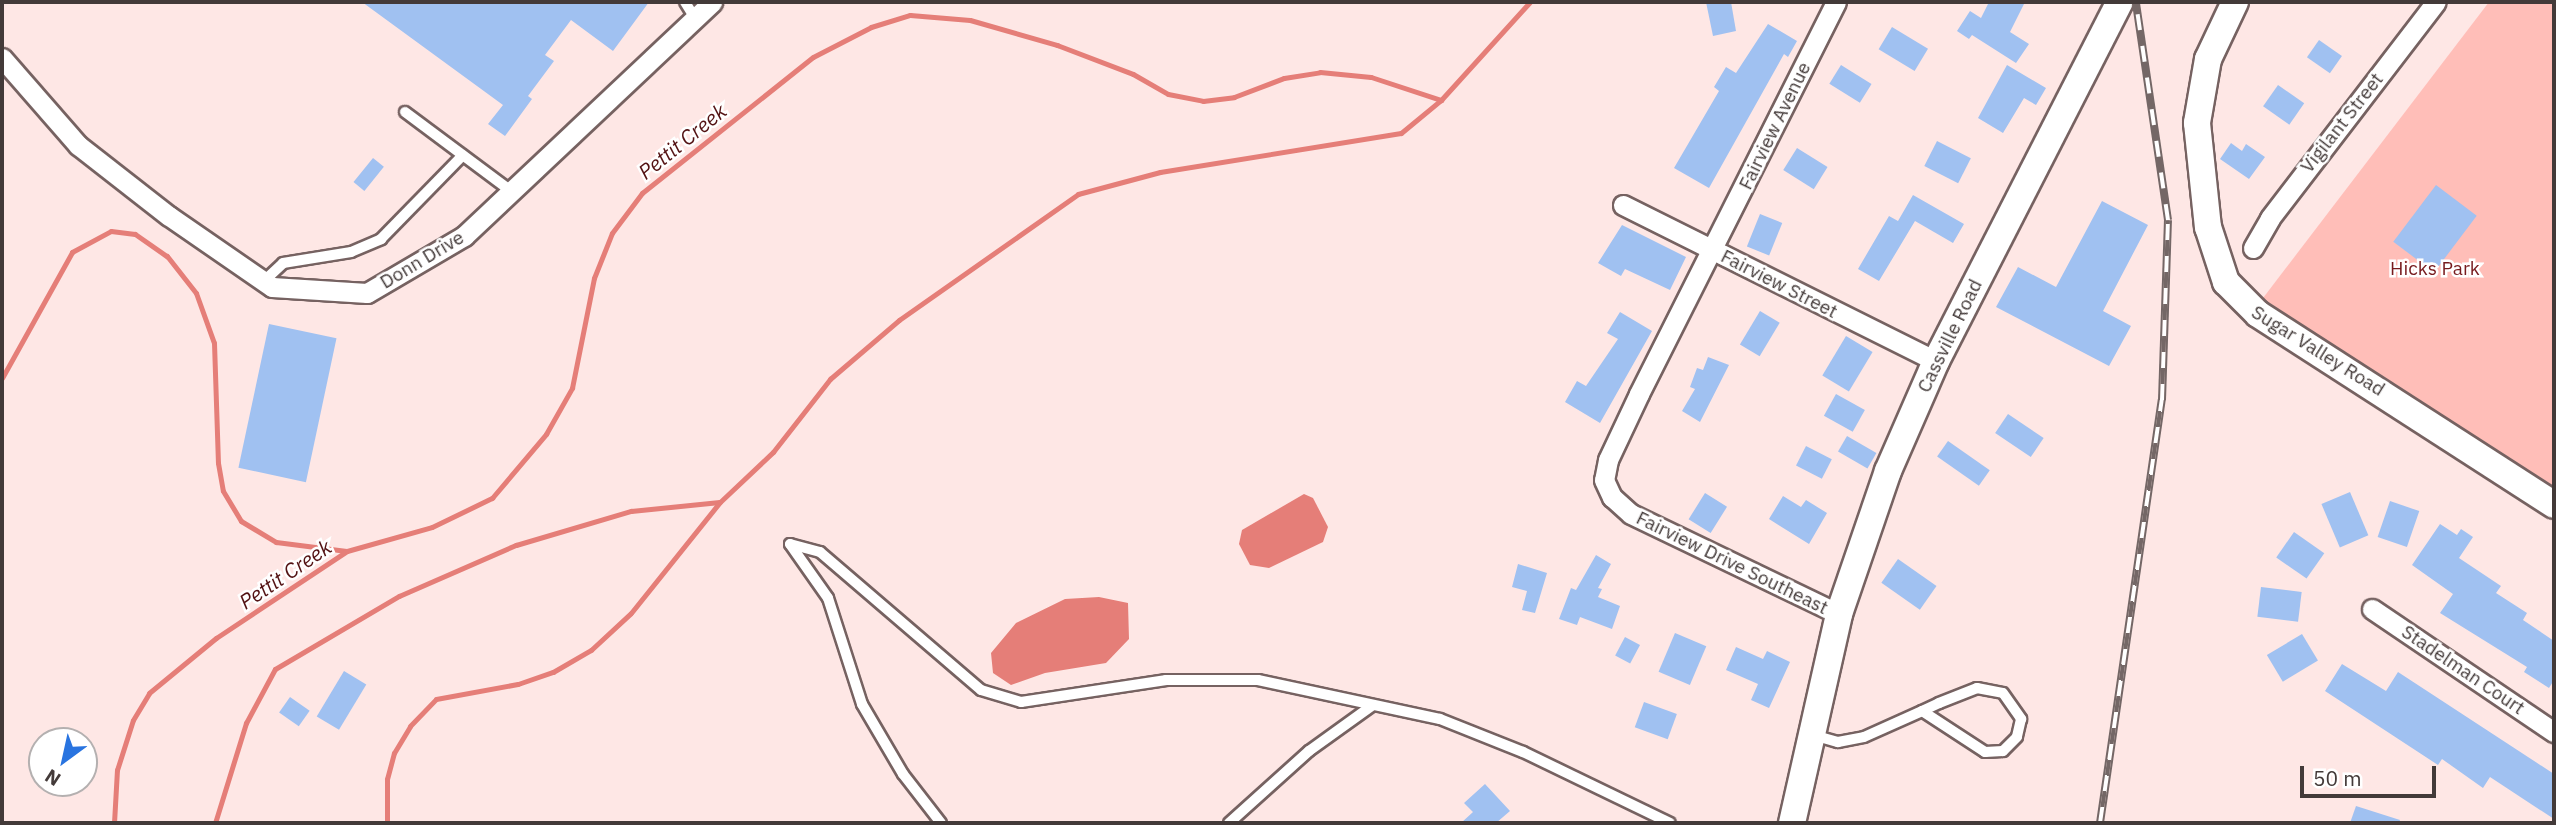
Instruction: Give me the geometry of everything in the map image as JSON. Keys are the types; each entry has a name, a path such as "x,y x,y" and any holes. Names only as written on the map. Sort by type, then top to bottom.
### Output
{"main road":[{"name":"Cassville Road","path":"2105,29 2113,2"},
{"name":"Cassville Road","path":"1792,823 1839,614 1873,508 1936,361 2120,2"},
{"name":"Sugar Valley Road","path":"2235,2 2208,59 2197,123 2208,227 2226,282 2258,314 2554,505"}],"street":[{"name":"Donn Drive","path":"2,58 78,145 169,216 272,287 367,293 464,236 690,10 712,2"},
{"name":"Fairview Avenue","path":"1714,250 1836,2"},
{"name":"Vigilant Street","path":"2253,248 2270,218 2436,2"},
{"name":"Fairview Street","path":"1623,205 1936,361"},
{"name":"Fairview Drive Southeast","path":"1714,250 1639,394 1608,460 1604,480 1612,497 1631,514 1839,614"},
{"name":"Stadelman Court","path":"2372,608 2554,732"}],"lane":[{"path":"405,112 511,191"},
{"path":"264,281 283,263 351,252 381,239 463,155"},
{"path":"941,823 903,774 862,705 828,598 790,544 820,552 981,691 1021,702 1166,680 1258,680 1452,724 1670,823"},
{"path":"1812,735 1838,742 1864,737 1922,710 1977,688 2003,693 2021,719 2017,737 2003,751 1985,752 1922,710"},
{"path":"1229,823 1309,751 1373,705"}],"green space":[{"name":"Hicks Park","path":"2489,2 2554,2 2554,492 2260,302"}],"shaded area":[{"path":"1304,494 1313,498 1328,527 1323,542 1269,568 1250,565 1239,544 1242,530"},
{"path":"1099,597 1128,603 1129,639 1106,663 1045,673 1011,685 993,673 991,653 1016,623 1065,599"}],"building":[{"path":"362,2 649,2 613,51 571,20 545,55 554,61 528,96 532,99 505,136 488,124 503,105"},
{"path":"1706,2 1731,2 1736,31 1713,36"},
{"path":"1989,2 2025,2 2010,32 2029,44 2016,63 1972,35 1969,39 1957,31 1970,11 1981,18"},
{"path":"1768,24 1797,41 1788,57 1784,54 1709,188 1674,168 1719,91 1714,87 1726,67 1736,73"},
{"path":"1892,27 1928,49 1915,71 1879,49"},
{"path":"2319,40 2342,56 2330,73 2307,57"},
{"path":"1841,65 1872,84 1860,103 1829,84"},
{"path":"2007,65 2046,88 2036,105 2024,98 2003,133 1978,118"},
{"path":"2278,85 2304,103 2289,125 2263,106"},
{"path":"1937,141 1971,158 1958,183 1924,166"},
{"path":"2231,143 2242,151 2246,144 2265,157 2249,179 2220,159"},
{"path":"1797,148 1828,167 1814,189 1783,170"},
{"path":"373,158 384,167 364,191 353,182"},
{"path":"2436,185 2477,216 2434,272 2393,242"},
{"path":"1913,195 1964,224 1953,243 1915,221 1879,281 1858,269 1889,216 1898,221"},
{"path":"2102,201 2148,225 2103,311 2131,326 2109,366 1996,307 2018,267 2056,287"},
{"path":"1760,214 1782,223 1769,255 1747,246"},
{"path":"1622,225 1686,257 1670,290 1625,269 1621,276 1598,263"},
{"path":"1760,311 1780,323 1760,356 1740,344"},
{"path":"1620,312 1652,331 1600,423 1565,402 1577,381 1586,386 1618,339 1607,333"},
{"path":"269,324 336,338 306,482 238,468"},
{"path":"1846,336 1873,352 1849,391 1822,375"},
{"path":"1708,357 1729,365 1700,422 1682,411 1695,389 1690,387 1697,368 1703,370"},
{"path":"1836,394 1865,410 1853,432 1824,416"},
{"path":"2008,414 2044,438 2031,457 1995,433"},
{"path":"1847,436 1876,453 1867,469 1838,452"},
{"path":"1948,441 1990,470 1979,486 1937,457"},
{"path":"1806,446 1832,459 1822,479 1796,466"},
{"path":"2350,492 2368,535 2340,547 2321,504"},
{"path":"1705,493 1727,507 1711,533 1689,519"},
{"path":"1783,496 1801,507 1806,500 1827,513 1809,544 1769,519"},
{"path":"2390,501 2419,511 2407,547 2378,537"},
{"path":"2440,524 2457,535 2461,529 2473,537 2459,558 2501,586 2496,593 2527,613 2523,620 2554,641 2554,680 2549,688 2524,672 2527,667 2440,613 2453,594 2412,565"},
{"path":"2294,532 2324,553 2307,579 2276,557"},
{"path":"1596,555 1611,564 1598,588 1602,589 1598,597 1620,606 1612,629 1580,617 1577,625 1559,619 1571,588 1576,590"},
{"path":"1898,559 1937,586 1920,610 1881,583"},
{"path":"1518,564 1547,573 1535,613 1522,610 1527,591 1512,587"},
{"path":"2261,587 2302,592 2298,622 2257,617"},
{"path":"1675,633 1706,646 1690,685 1659,672"},
{"path":"2302,634 2318,661 2283,682 2267,655"},
{"path":"1625,637 1640,645 1630,664 1615,656"},
{"path":"1736,647 1763,659 1767,651 1790,662 1769,708 1751,700 1758,684 1726,670"},
{"path":"2342,664 2386,691 2398,672 2554,774 2554,819 2490,777 2483,788 2442,759 2438,765 2325,691"},
{"path":"344,671 366,684 339,730 317,716"},
{"path":"290,697 310,711 299,726 279,713"},
{"path":"1644,702 1677,714 1668,739 1635,727"},
{"path":"1485,784 1510,811 1496,823 1461,823 1473,812 1464,803"},
{"path":"2356,806 2400,820 2399,823 2350,823"}],"waterway":[{"path":"387,823 387,779 394,753 410,726 436,699 518,684 553,672 591,650 631,613 720,502 773,452 830,379 899,320 1078,194 1160,172 1401,133 1441,100 1530,2"},
{"name":"Pettit Creek","path":"114,823 117,770 133,720 149,693 216,638 347,551 432,527 492,498 546,434 572,388 594,278 612,233 642,193 813,57 871,27 910,15 970,20 1057,45 1133,74 1168,94 1203,101 1234,97 1284,78 1320,72 1371,77 1441,100"},
{"path":"2,378 72,252 111,231 135,234 167,256 196,293 214,343 218,463 223,491 241,521 276,542 346,551"},
{"path":"215,823 246,723 275,669 399,596 516,545 631,511 720,502"}],"railway":[{"path":"2100,823 2162,400 2168,220 2136,2"}]}
